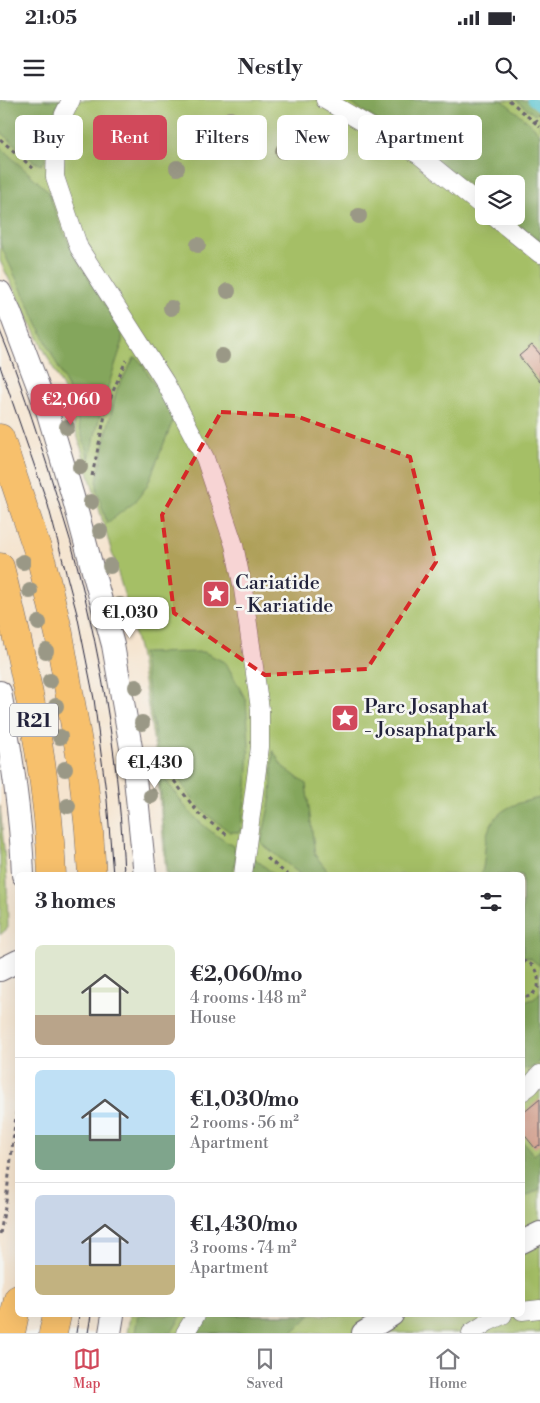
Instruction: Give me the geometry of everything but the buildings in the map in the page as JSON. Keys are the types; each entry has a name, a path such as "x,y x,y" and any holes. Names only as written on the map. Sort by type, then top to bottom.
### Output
{"main road":[{"name":"R21","path":"0,438 42,564 59,634 82,766 92,872"},
{"name":"R21","path":"0,567 27,682 38,746 46,805 52,872"},
{"path":"11,1333 15,1314"},
{"path":"54,1333 57,1317"}],"street":[{"path":"71,100 64,114 56,140 55,177 79,248 165,382 205,458 234,545 243,589 260,709 260,747 244,872"},
{"path":"325,100 419,155 475,201"},
{"path":"505,225 540,254"},
{"path":"0,292 10,312 47,410 73,497 113,645 133,759 145,872"},
{"path":"0,692 11,756 22,842 23,872"},
{"path":"0,970 15,962"},
{"path":"525,1090 540,1074"},
{"path":"525,1240 540,1233"},
{"path":"525,1311 540,1309"},
{"path":"110,1333 113,1317"},
{"path":"185,1333 195,1317"},
{"path":"363,1333 389,1317"},
{"path":"471,1333 499,1317"}],"path":[{"path":"509,100 540,127"},
{"path":"535,122 540,116"},
{"path":"0,139 38,173 55,177"},
{"path":"73,497 85,493 90,483 107,406 126,359 138,340"},
{"path":"129,738 166,770 199,814 248,848"},
{"path":"525,961 530,962 536,967 539,976 538,988 531,996 525,997"},
{"path":"0,1234 15,1124"}],"highlighted area":[{"path":"221,412 296,416 410,457 436,562 367,669 265,675 174,613 162,515"}],"green space":[{"name":"Parc Josaphat - Josaphatpark","path":"0,100 540,100 540,1333 127,1333 130,1317 525,1317 525,872 166,872 156,756 139,652 127,604 64,390 0,261"},
{"path":"0,100 60,100 54,115 15,115 15,145 0,131"},
{"path":"346,100 502,100 534,127 540,135 540,242 520,225 525,225 525,175 475,175 475,189 435,160 482,160 482,115 369,115"},
{"path":"516,100 540,100 540,109 535,115"},
{"path":"0,147 48,191 59,222 74,254 122,335 122,344 105,396 89,459 68,388 0,244"},
{"path":"32,160 45,160 41,165"},
{"path":"134,358 137,358 142,364 174,418 147,486 135,502 107,523 97,491 97,482 117,389"},
{"path":"204,652 226,663 246,700 249,743 247,786 240,832 230,832 210,817 194,801 157,749 142,653"},
{"path":"273,750 282,766 306,784 315,855 329,872 297,872 261,843 271,797"},
{"path":"159,772 194,816 212,832 233,846 236,855 233,872 168,872"},
{"path":"540,798 540,966 530,958 525,957 525,872 482,872 486,840 493,821 505,810 521,802"},
{"path":"0,806 7,881 8,928 0,935"},
{"path":"254,858 271,872 252,872"},
{"path":"540,992 540,1059 533,1067 525,1069 525,1001 534,999"},
{"path":"525,1144 534,1155 540,1150 540,1189 525,1197"},
{"path":"138,1317 181,1317 171,1333 135,1333"},
{"path":"208,1317 309,1317 291,1333 197,1333"}],"waterway":[{"path":"531,100 540,107"}],"tram line":[{"path":"0,331 32,418 71,541 95,641 109,719 119,797 124,872"},
{"path":"0,366 48,505 77,614 94,699 107,800 113,872"},
{"path":"76,1333 79,1317"},
{"path":"88,1333 91,1317"}],"place":[{"name":"Cariatide - Kariatide","path":"216,594"},
{"name":"Parc Josaphat - Josaphatpark","path":"345,718"}]}
